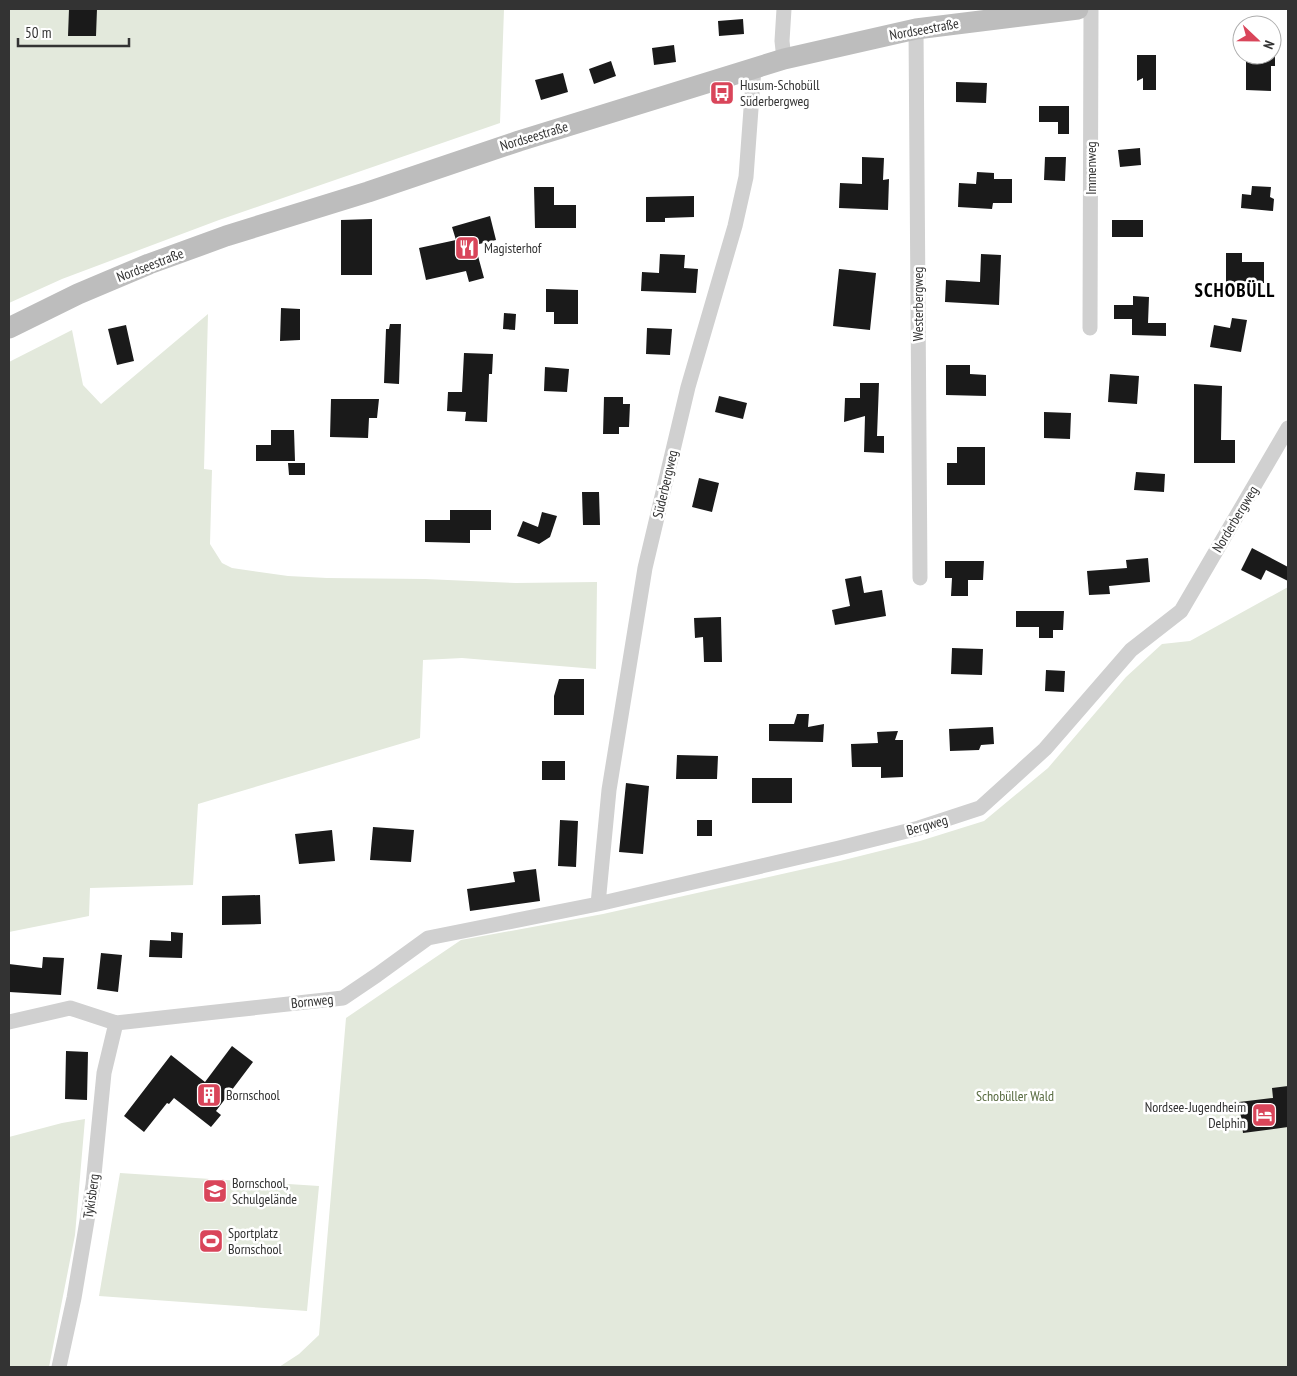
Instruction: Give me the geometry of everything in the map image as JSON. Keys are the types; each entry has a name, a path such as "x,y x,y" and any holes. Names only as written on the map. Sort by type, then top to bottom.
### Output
{"main road":[{"name":"Nordseestraße","path":"9,328 78,294 149,264 217,239 368,192 503,146 784,59 916,29 1078,9"}],"street":[{"path":"784,9 782,41 784,59"},
{"name":"Immenweg","path":"1090,328 1091,9"},
{"name":"Westerbergweg","path":"916,29 920,578"},
{"name":"Süderbergweg","path":"598,904 609,790 645,568 688,387 735,226 746,177 754,68"},
{"name":"Norderbergweg","path":"1181,611 1288,428"},
{"name":"Bergweg","path":"598,904 919,828 980,808 1045,749 1131,650 1181,611"},
{"name":"Bornweg","path":"9,1022 70,1008 116,1023 342,998 428,938 598,904"},
{"name":"Tykisberg","path":"59,1367 74,1298 93,1185 104,1073 116,1023"}],"green space":[{"path":"9,9 504,9 500,123 219,220 62,279 9,303"},
{"path":"208,314 204,469 212,470 210,544 222,563 232,568 288,576 327,578 425,579 516,583 597,582 596,669 462,658 423,660 420,738 198,804 193,885 90,888 89,916 9,932 9,362 72,330 83,385 101,404"},
{"name":"Schobüller Wald","path":"1288,587 1288,1367 279,1367 299,1354 319,1335 346,1018 461,940 603,914 840,861 920,841 984,821 1048,768 1126,677 1162,644 1190,641"},
{"path":"85,1119 75,1235 49,1367 9,1367 9,1137"},
{"name":"Sportplatz Bornschool","path":"120,1173 319,1186 307,1311 99,1296"}],"building":[{"path":"69,9 97,9 96,36 68,36"},
{"path":"743,19 744,34 719,36 718,21"},
{"path":"674,45 676,62 654,65 652,48"},
{"path":"1137,55 1156,55 1156,90 1143,90 1143,78 1137,81"},
{"path":"611,61 616,76 594,84 589,69"},
{"path":"1246,65 1275,65 1271,66 1271,91 1246,90"},
{"path":"563,73 568,92 541,100 535,80"},
{"path":"956,82 987,83 986,103 956,102"},
{"path":"1039,106 1069,106 1069,134 1058,134 1058,122 1039,122"},
{"path":"1140,148 1141,165 1120,167 1118,150"},
{"path":"862,157 884,158 883,180 889,179 888,210 839,208 840,183 862,184"},
{"path":"1045,157 1066,157 1065,181 1044,180"},
{"path":"977,172 994,173 994,179 1012,179 1012,203 993,203 992,209 958,207 959,183 976,184"},
{"path":"1252,186 1271,187 1270,197 1274,199 1273,211 1241,208 1242,194 1251,195"},
{"path":"534,187 554,187 554,205 576,205 576,228 535,228"},
{"path":"694,196 694,217 665,218 665,222 646,222 646,197"},
{"path":"490,216 496,240 475,245 484,278 469,282 466,271 426,280 419,248 456,240 452,227"},
{"path":"372,219 372,275 341,275 341,220"},
{"path":"1112,220 1143,220 1143,237 1112,237"},
{"path":"1226,253 1242,253 1242,262 1264,262 1264,283 1226,283"},
{"path":"660,254 685,255 684,268 698,269 696,293 641,291 642,272 659,273"},
{"path":"981,254 1001,255 999,305 945,302 946,280 980,282"},
{"path":"839,269 876,273 870,330 833,326"},
{"path":"546,289 578,290 578,324 554,324 554,312 546,312"},
{"path":"1133,296 1149,297 1148,323 1166,323 1166,336 1132,335 1132,319 1114,319 1114,305 1133,305"},
{"path":"281,308 300,309 300,340 280,341"},
{"path":"504,313 516,314 515,330 503,329"},
{"path":"1232,318 1247,320 1241,352 1210,347 1214,325 1230,328"},
{"path":"390,324 401,324 399,384 384,383 386,329 389,329"},
{"path":"126,325 134,361 117,365 108,329"},
{"path":"647,328 672,329 670,355 646,354"},
{"path":"464,353 493,354 492,374 489,374 487,422 465,421 466,412 447,411 448,392 462,392"},
{"path":"946,365 970,365 970,374 986,375 986,396 946,395"},
{"path":"545,367 569,369 567,392 544,391"},
{"path":"1110,374 1139,376 1137,404 1108,402"},
{"path":"860,383 879,383 877,436 884,436 884,453 864,452 865,416 844,422 845,398 860,398"},
{"path":"1194,384 1222,386 1221,440 1235,440 1235,463 1194,463"},
{"path":"719,396 747,403 743,419 715,412"},
{"path":"604,397 623,397 623,404 630,404 629,427 619,427 619,434 603,434"},
{"path":"331,399 379,399 377,418 369,418 368,438 330,437"},
{"path":"1044,412 1071,413 1070,439 1044,438"},
{"path":"271,430 294,430 295,461 256,461 256,445 271,445"},
{"path":"957,447 985,447 985,485 947,485 947,463 957,463"},
{"path":"288,463 305,463 305,475 289,475"},
{"path":"1136,472 1165,474 1164,492 1134,490"},
{"path":"699,478 719,483 712,512 692,507"},
{"path":"582,492 599,492 600,525 583,525"},
{"path":"450,510 491,510 491,530 470,530 470,543 425,542 425,520 450,520"},
{"path":"542,512 557,516 550,537 539,544 517,536 523,521 538,527"},
{"path":"1252,548 1288,567 1288,581 1266,570 1261,580 1241,570"},
{"path":"1148,558 1150,582 1109,586 1110,594 1089,595 1087,571 1127,568 1126,560"},
{"path":"945,561 984,561 983,580 968,580 968,596 951,596 952,578 945,578"},
{"path":"861,576 864,593 882,590 886,616 835,625 832,610 850,606 845,579"},
{"path":"1016,611 1064,611 1063,630 1053,630 1053,638 1039,638 1039,627 1016,627"},
{"path":"721,617 722,662 704,662 703,637 695,638 694,618"},
{"path":"952,648 983,649 982,675 951,674"},
{"path":"1046,670 1065,671 1064,692 1045,691"},
{"path":"559,679 584,679 584,715 554,715 554,696"},
{"path":"797,714 809,714 808,727 824,724 823,742 769,741 769,724 794,724"},
{"path":"993,727 994,744 981,745 979,750 950,751 949,729"},
{"path":"898,731 895,740 903,740 903,777 881,778 881,767 852,767 851,744 878,743 877,732"},
{"path":"677,755 718,756 717,779 676,779"},
{"path":"542,761 565,761 565,780 542,780"},
{"path":"752,778 792,778 792,803 752,803"},
{"path":"626,783 649,786 643,854 619,852"},
{"path":"560,820 578,821 576,867 558,866"},
{"path":"697,820 712,820 712,836 697,836"},
{"path":"373,827 414,830 411,862 370,860"},
{"path":"332,830 335,861 299,864 295,834"},
{"path":"536,869 540,901 470,911 467,889 515,882 513,872"},
{"path":"260,895 261,924 222,925 222,896"},
{"path":"171,932 183,933 182,958 149,957 150,940 171,941"},
{"path":"101,953 122,955 118,992 97,989"},
{"path":"43,957 64,958 61,995 9,992 9,964 42,968"},
{"name":"Bornschool","path":"232,1046 253,1062 216,1111 221,1115 211,1127 174,1098 169,1104 167,1103 144,1132 124,1116 171,1055 205,1082"},
{"path":"66,1051 88,1052 87,1100 65,1099"},
{"name":"Nordsee-Jugendheim Delphin","path":"1288,1086 1288,1127 1243,1133 1239,1102 1273,1098 1272,1088"}],"place":[{"name":"Husum-Schobüll Süderbergweg","path":"722,93"},
{"name":"Magisterhof","path":"467,248"},
{"name":"Bornschool","path":"209,1095"},
{"name":"Nordsee-Jugendheim Delphin","path":"1264,1115"},
{"name":"Bornschool, Schulgelände","path":"215,1191"},
{"name":"Sportplatz Bornschool","path":"211,1241"}],"district":[{"name":"SCHOBÜLL","path":"1235,290"}]}
